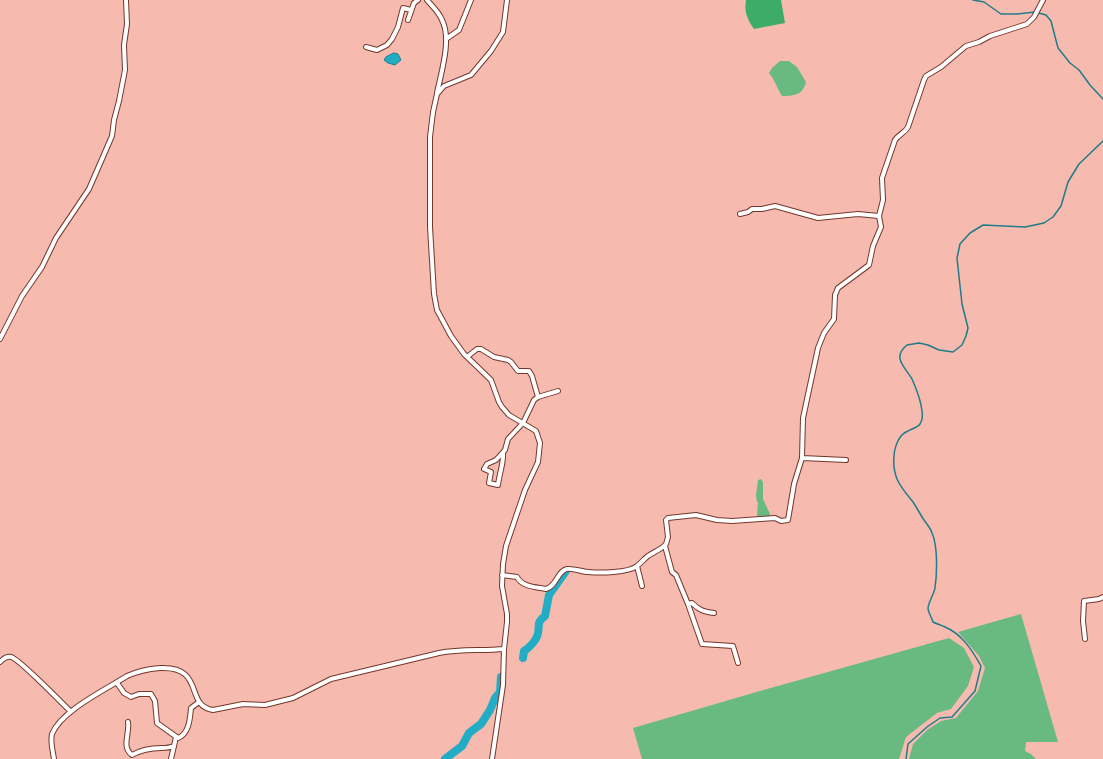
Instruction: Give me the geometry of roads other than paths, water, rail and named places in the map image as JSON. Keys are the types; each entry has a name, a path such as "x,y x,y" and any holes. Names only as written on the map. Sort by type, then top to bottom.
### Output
{"street":[{"path":"0,339 22,296 42,267 56,238 89,189 112,136 125,70 124,45 127,24 126,0"},
{"path":"408,20 414,3 418,0"},
{"path":"427,0 443,21 446,39 430,137 430,227 434,294 440,318 450,336 467,357 491,380 502,407 510,415 524,423 538,434 540,443 538,462 525,490 506,546 502,575 502,586 507,614 503,685 492,759"},
{"path":"446,39 459,30 472,0"},
{"path":"437,94 447,85 468,77 491,51 504,32 507,0"},
{"path":"502,575 517,577 519,581 524,584 548,589 555,583 562,571 568,569 595,573 620,571 637,566 647,557 665,546 668,542 666,520 668,518 696,515 727,521 775,518 781,521 788,521 790,517 794,484 802,458 803,418 818,348 824,333 834,319 835,295 838,288 869,265 873,246 881,227 879,216 883,200 882,178 897,136 906,131 908,127 925,78 966,46 990,36 1027,24 1034,17 1043,0"},
{"path":"366,47 377,50 387,45 396,32 403,8 412,10"},
{"path":"740,214 748,212 752,209 775,206 818,218 858,214 879,216"},
{"path":"467,357 477,349 494,357 512,362 518,371 529,371 538,397"},
{"path":"503,453 504,460 500,468 498,485 489,483 491,472 484,469 486,464 496,460 506,449 508,439 524,423 534,400 538,397 558,391"},
{"path":"802,458 846,460"},
{"path":"665,546 672,572 676,575 702,644 733,646 738,663"},
{"path":"637,566 642,586"},
{"path":"1085,639 1083,621 1084,601 1103,597"},
{"path":"688,604 692,603 698,609 714,614"},
{"path":"54,759 52,735 70,711 127,676 141,671 162,668 177,669 188,678 199,702 203,707 213,710 243,704 265,705 293,698 331,679 445,652 504,649"},
{"path":"0,662 7,657 14,658 70,711"},
{"path":"117,683 124,693 131,697 139,694 151,694 155,701 157,723 176,737 180,738 188,727 191,708 199,702"},
{"path":"128,722 126,745 130,754 132,755 140,751 150,749 170,748 174,746"},
{"path":"171,759 176,737"}],"water":[{"path":"394,53 398,54 401,60 395,65 384,60 386,57"}],"waterway":[{"path":"973,0 984,2 1001,14 1035,12 1046,15 1051,21 1058,48 1103,99"},
{"path":"906,759 908,744 927,727 940,718 952,717 975,691 981,666 970,648 961,638 951,630 933,622 928,610 936,582 934,539 930,528 898,482 894,470 894,454 898,440 905,433 919,425 922,417 918,395 912,379 901,363 900,354 907,345 919,343 939,350 953,352 962,345 968,328 962,304 957,258 960,244 970,233 983,225 1025,227 1044,223 1053,217 1061,206 1068,182 1079,164 1103,141"},
{"path":"523,658 524,651 532,644 537,636 539,622 545,616 549,595 566,571"},
{"path":"445,759 462,746 469,733 481,724 490,710 495,698 500,692 501,677"}]}
